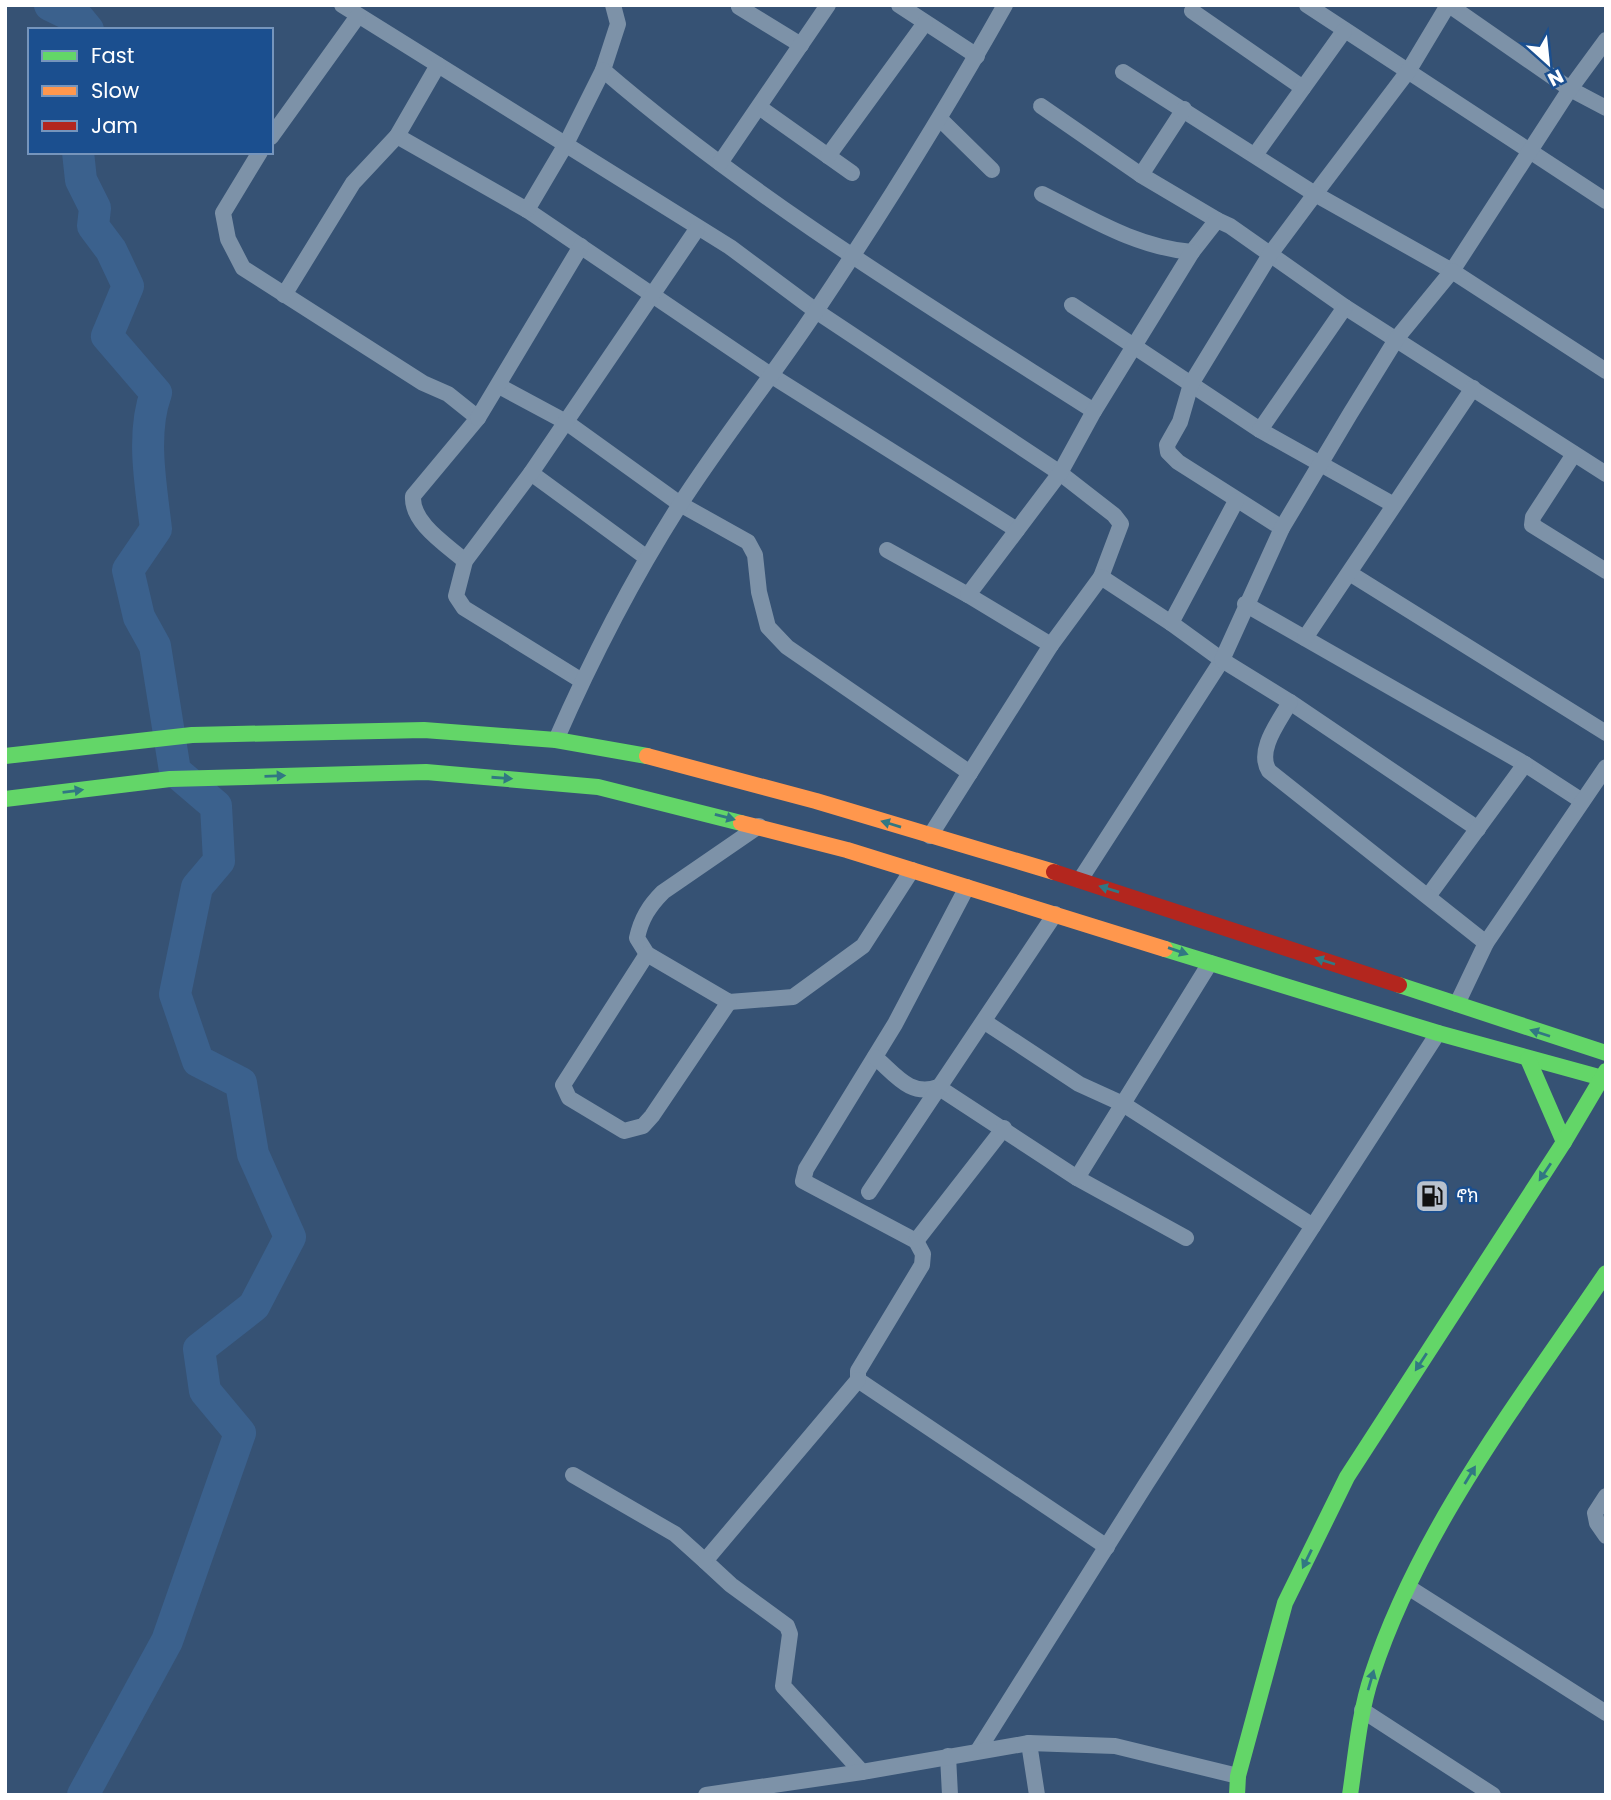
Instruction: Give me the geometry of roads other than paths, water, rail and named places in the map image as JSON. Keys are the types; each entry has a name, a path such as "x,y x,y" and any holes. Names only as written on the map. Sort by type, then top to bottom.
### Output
{"main road":[{"path":"5,756 192,735 425,751 759,826 967,887 1080,880 1606,1053"},
{"path":"5,799 425,751 556,740 656,758 930,835 1027,884 1055,914 1438,1033 1528,1059 1605,1076 1347,1477 1285,1603 1238,1776 1237,1795"},
{"path":"1528,1059 1564,1142"},
{"path":"1350,1795 1362,1710 1386,1634 1408,1587 1470,1475 1606,1273"}],"street":[{"path":"342,5 697,229 730,247 816,311 1060,473 1114,515 1121,524 1101,577 1051,645 930,835"},
{"path":"527,210 566,144 603,70 618,24 613,5"},
{"path":"720,163 828,5"},
{"path":"899,5 977,56"},
{"path":"556,740 582,681 647,558 680,505 853,256 941,120 1005,5"},
{"path":"1307,5 1606,201"},
{"path":"1282,528 1236,501 1168,452 1167,445 1180,422 1191,384 1271,253 1409,70 1449,5 1570,89 1606,108"},
{"path":"739,7 801,45"},
{"path":"1192,11 1303,88"},
{"path":"273,134 358,16"},
{"path":"828,156 925,23"},
{"path":"1255,155 1344,31"},
{"path":"1080,880 1222,660 1245,604 1282,528 1397,338 1452,271 1570,89 1606,40"},
{"path":"284,295 353,183 397,136 438,65"},
{"path":"603,70 720,163 853,256 1094,411"},
{"path":"1123,72 1315,194 1452,271 1606,371"},
{"path":"1041,106 1141,175 1244,233 1345,307 1606,474"},
{"path":"759,107 852,173"},
{"path":"1141,175 1184,109"},
{"path":"941,120 992,170"},
{"path":"397,136 527,210 772,376 1017,530"},
{"path":"259,154 223,213 228,239 243,268 422,383 448,394 478,418"},
{"path":"1042,194 1143,244 1192,252"},
{"path":"968,595 1060,473 1094,411 1192,252 1217,220"},
{"path":"582,681 459,603 456,596 465,561 531,473 697,229"},
{"path":"465,561 420,520 412,505 412,496 478,418 581,246"},
{"path":"1072,305 1260,430 1394,505"},
{"path":"1260,430 1345,307"},
{"path":"499,386 566,422 680,505 748,542 755,555 759,592 768,627 787,647 970,773"},
{"path":"1305,638 1351,574 1473,388"},
{"path":"1574,454 1533,517 1532,525 1606,571"},
{"path":"531,473 647,558"},
{"path":"1171,623 1236,501"},
{"path":"887,550 1051,645"},
{"path":"1351,574 1606,733"},
{"path":"1101,577 1479,830"},
{"path":"1245,604 1524,764 1582,801"},
{"path":"1290,702 1264,752 1263,762 1269,771 1429,895 1486,943"},
{"path":"1429,895 1479,830 1524,764"},
{"path":"1457,1004 1486,943 1606,766"},
{"path":"759,826 663,892 651,904 637,938 647,954 729,1002 793,997 810,986 863,946 912,870"},
{"path":"705,1561 858,1380 858,1371 922,1265 923,1254 916,1241 803,1181 806,1170 875,1057 967,887"},
{"path":"869,1192 1055,914"},
{"path":"647,954 563,1085 569,1097 613,1125 624,1131 643,1126 729,1002"},
{"path":"1077,1178 1210,963"},
{"path":"985,1022 1079,1084 1123,1104 1313,1226"},
{"path":"979,1749 1438,1033"},
{"path":"875,1057 909,1087 924,1092 938,1087"},
{"path":"938,1087 1077,1178 1186,1238"},
{"path":"916,1241 1004,1128"},
{"path":"858,1380 1107,1547"},
{"path":"573,1475 675,1534 731,1585 787,1626 789,1640 783,1686 862,1772"},
{"path":"1606,1496 1595,1513 1597,1523 1606,1536"},
{"path":"1408,1587 1606,1713"},
{"path":"1362,1710 1493,1795"},
{"path":"706,1795 804,1788 862,1772 979,1749 1030,1743 1115,1746 1238,1776"},
{"path":"1030,1743 1037,1795"},
{"path":"948,1756 950,1795"}],"waterway":[{"path":"50,5 79,19 86,28"},
{"path":"78,154 81,180 95,208 93,226 111,250 128,286 107,336 156,393 151,409 148,443 156,529 128,570 139,617 155,646 175,771 216,806 219,861 197,887 175,994 198,1061 241,1083 253,1154 290,1237 254,1306 199,1349 205,1391 240,1433 167,1641 83,1795"}],"place":[{"name":"ኖክ","path":"1432,1196"}]}
